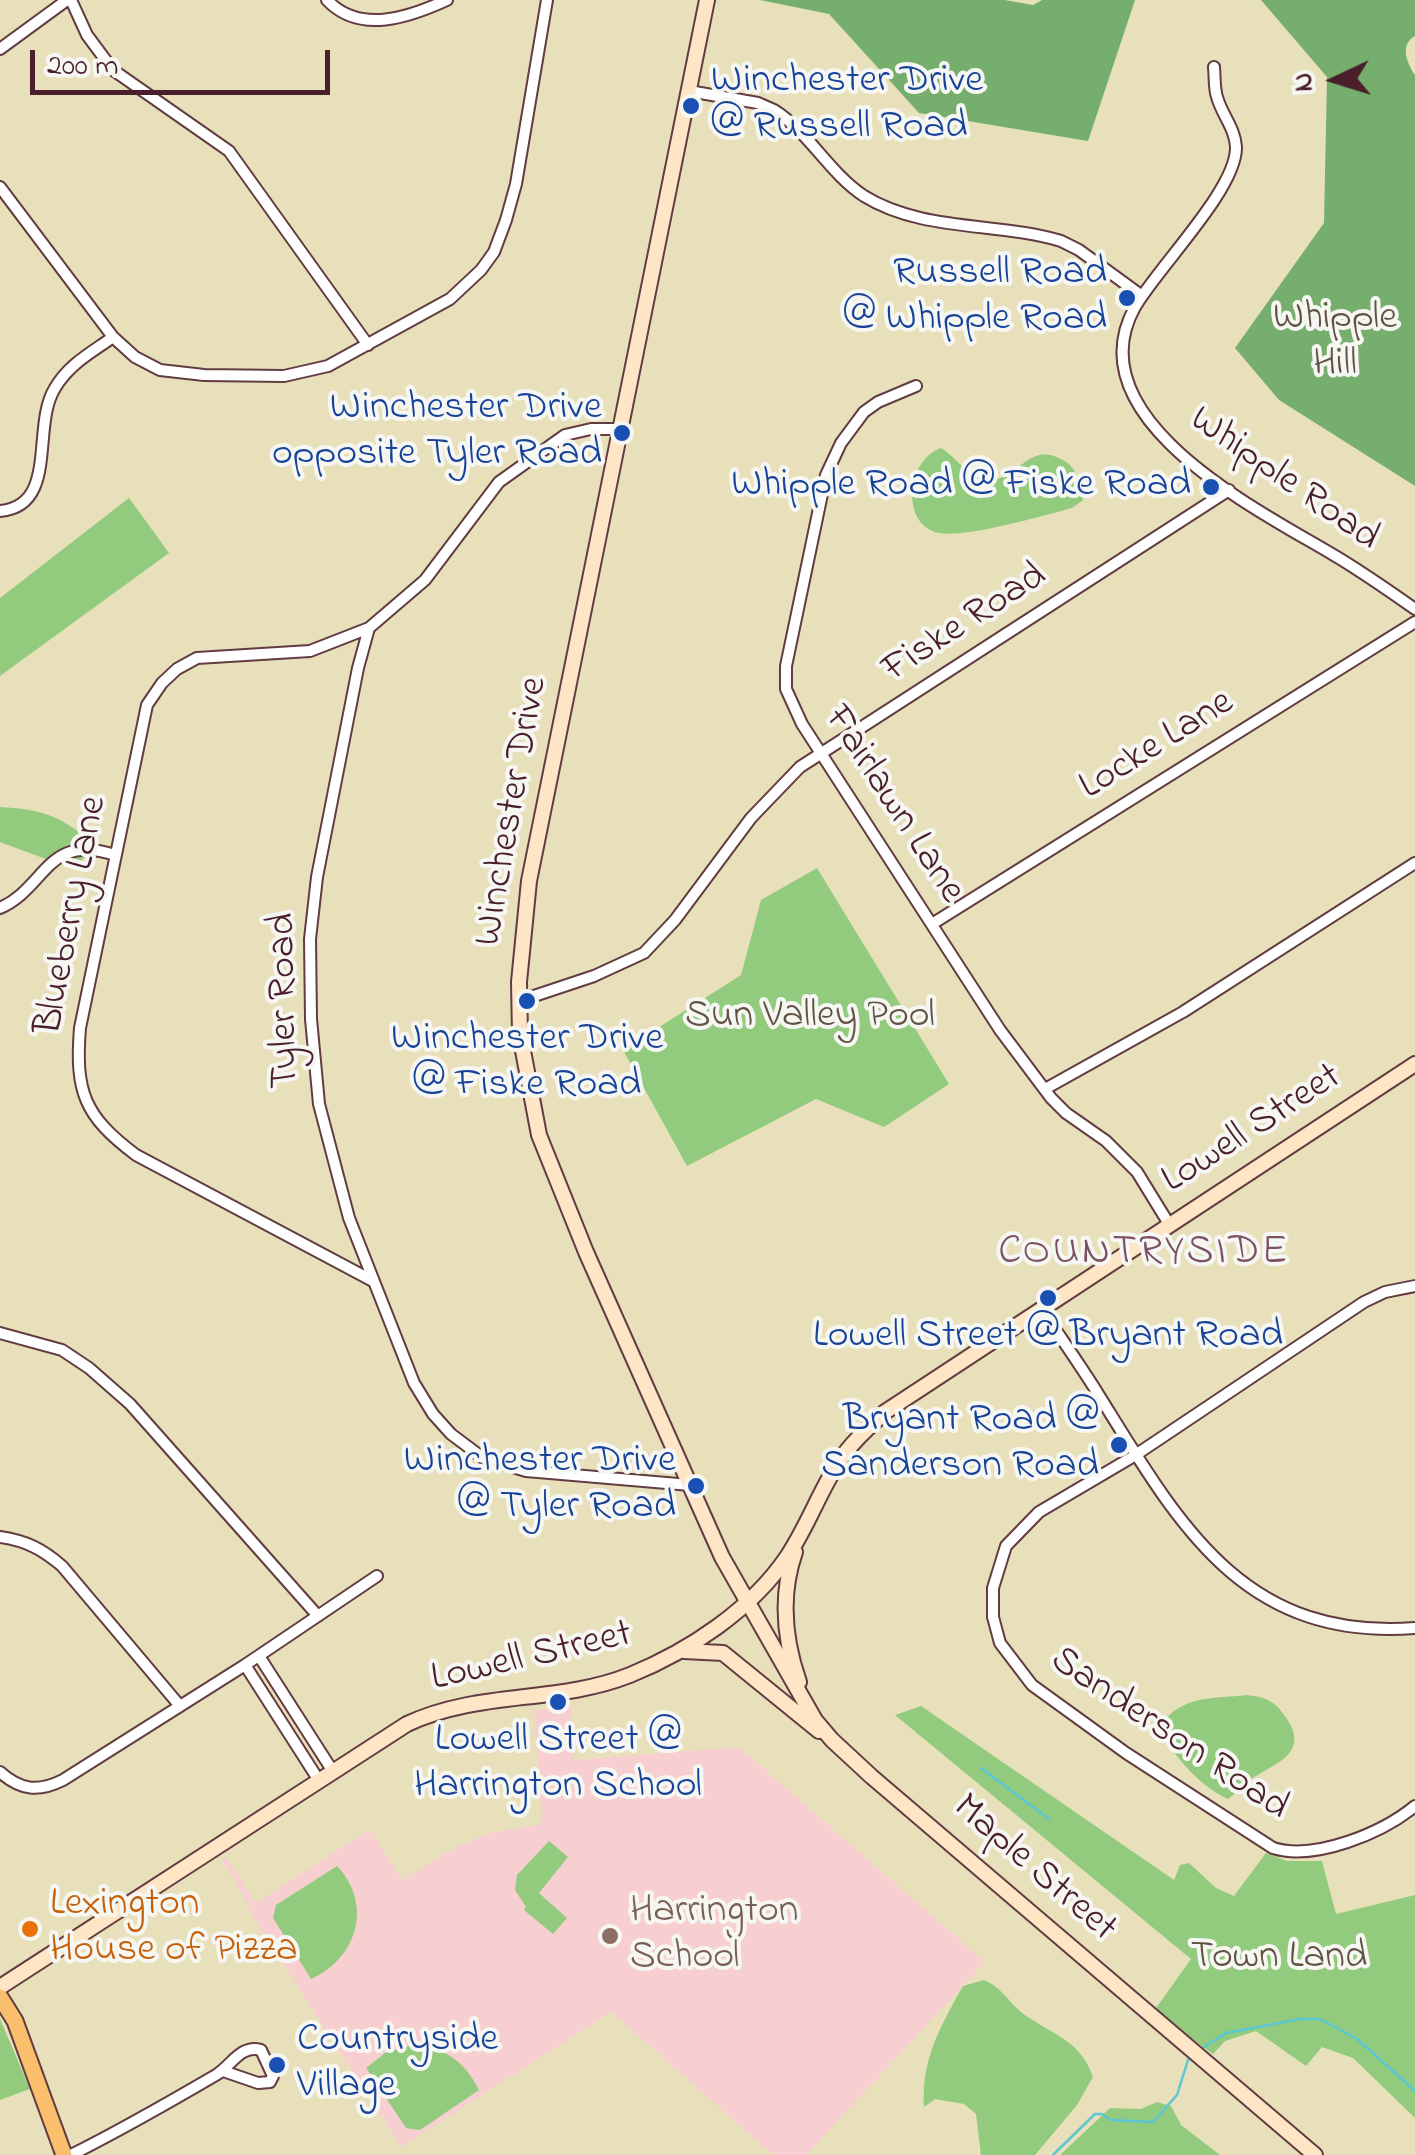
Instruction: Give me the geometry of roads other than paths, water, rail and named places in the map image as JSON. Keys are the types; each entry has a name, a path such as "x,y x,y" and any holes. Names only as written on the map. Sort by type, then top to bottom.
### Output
{"main road":[{"name":"Winchester Drive","path":"707,0 534,851 522,932 519,1001 520,1034 539,1134 586,1252 746,1602"},
{"name":"Lowell Street","path":"0,1987 407,1724 444,1709 484,1700 588,1688 629,1675 677,1652 746,1602 786,1558 839,1461 884,1412 1415,1064"},
{"path":"814,1505 792,1562 785,1610 793,1664 815,1720"},
{"name":"Maple Street","path":"746,1602 815,1720 832,1740 1315,2155"},
{"path":"677,1652 723,1653 832,1740"},
{"path":"0,1996 15,2021 68,2155"}],"street":[{"path":"0,49 69,0 87,35 113,70 229,150 368,346"},
{"path":"327,0 346,15 373,20 409,16 447,0"},
{"path":"0,187 113,338 135,357 160,370 204,375 306,373 368,346 450,299 494,252 516,184 547,0"},
{"name":"Whipple Road","path":"1214,67 1216,97 1234,136 1234,161 1207,208 1142,296 1130,319 1122,344 1122,362 1129,384 1166,441 1228,490 1415,609"},
{"path":"688,90 758,103 774,110 850,186 885,207 1062,241 1142,296"},
{"path":"0,511 24,505 34,492 46,405 54,388 81,357 113,338"},
{"name":"Fairlawn Lane","path":"916,386 864,412 836,452 823,487 786,674 790,702 980,1001 1066,1113 1106,1141 1137,1172 1169,1224"},
{"path":"369,628 425,580 499,482 565,435 591,429 620,429"},
{"name":"Fiske Road","path":"519,1001 594,976 644,953 675,920 774,790 821,754 1228,490"},
{"name":"Locke Lane","path":"932,924 1415,622"},
{"name":"Blueberry Lane","path":"369,628 310,651 197,658 177,669 147,705 80,1028 78,1060 89,1110 112,1137 136,1155 374,1282"},
{"name":"Tyler Road","path":"369,628 316,878 310,966 319,1104 349,1218 414,1383 451,1434 484,1458 526,1471 690,1485"},
{"path":"0,908 19,900 48,864 68,853 97,849 115,855"},
{"path":"1045,1090 1184,1012 1415,864"},
{"name":"Sanderson Road","path":"1415,1286 1385,1292 1364,1302 1134,1456 1039,1512 1006,1546 995,1575 992,1617 1000,1643 1032,1685 1273,1848 1299,1854 1321,1850 1396,1820 1415,1806"},
{"path":"1041,1308 1134,1456 1202,1548 1266,1599 1328,1622 1362,1628 1415,1628"},
{"path":"0,1333 62,1350 130,1404 318,1616"},
{"path":"0,1537 41,1548 62,1566 180,1706"},
{"path":"0,1772 18,1786 49,1788 259,1656 377,1576"},
{"path":"259,1656 332,1770"},
{"path":"245,1665 318,1779"},
{"path":"68,2155 153,2112 254,2048 261,2050 269,2062 273,2080 258,2083 223,2070"}],"waterway":[{"path":"981,1768 1049,1819"},
{"path":"1204,2047 1226,2033 1320,2019 1357,2039 1415,2091"},
{"path":"1053,2155 1095,2114 1110,2120 1153,2122 1177,2095 1188,2060"}],"place":[{"name":"Winchester Drive @ Russell Road","path":"691,106"},
{"name":"Russell Road @ Whipple Road","path":"1127,298"},
{"name":"Winchester Drive opposite Tyler Road","path":"622,433"},
{"name":"Whipple Road @ Fiske Road","path":"1211,487"},
{"name":"Winchester Drive @ Fiske Road","path":"527,1001"},
{"name":"Lowell Street @ Bryant Road","path":"1048,1298"},
{"name":"Bryant Road @ Sanderson Road","path":"1119,1445"},
{"name":"Winchester Drive @ Tyler Road","path":"696,1486"},
{"name":"Lowell Street @ Harrington School","path":"558,1702"},
{"name":"Lexington House of Pizza","path":"30,1929"},
{"name":"Harrington School","path":"610,1936"},
{"name":"Countryside Village","path":"277,2065"}],"district":[{"name":"COUNTRYSIDE","path":"1144,1255"}],"park label":[{"name":"Whipple Hill","path":"1335,343"},
{"name":"Sun Valley Pool","path":"810,1018"},
{"name":"Town Land","path":"1279,1959"}]}
